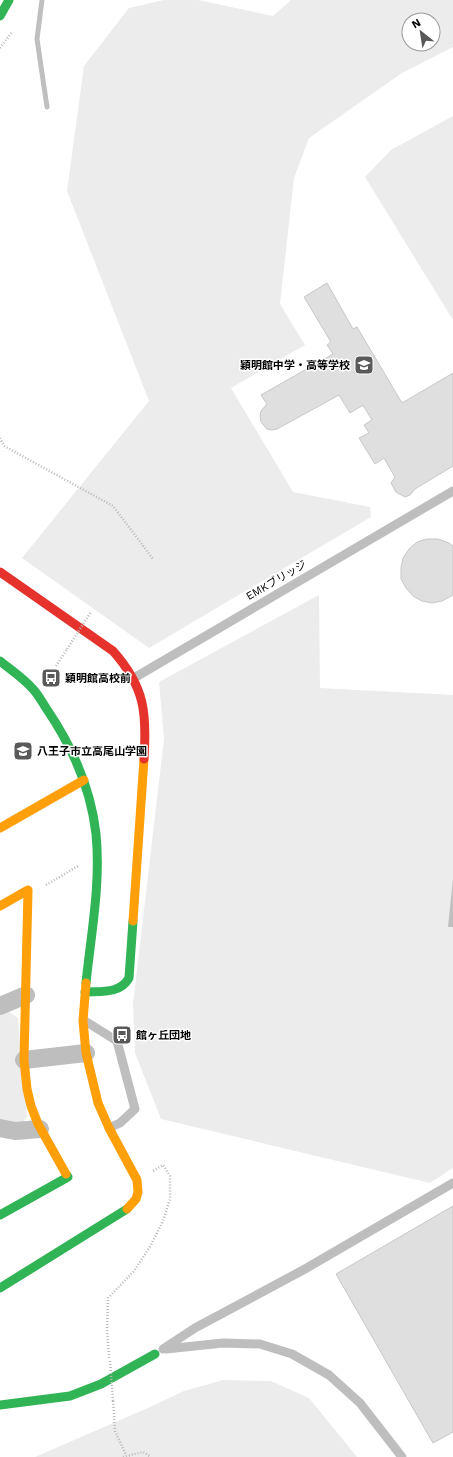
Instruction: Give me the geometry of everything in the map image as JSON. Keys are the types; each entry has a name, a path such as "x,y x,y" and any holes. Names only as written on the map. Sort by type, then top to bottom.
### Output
{"street":[{"path":"0,16 9,0"},
{"path":"0,572 102,642 122,660 134,678 140,691 144,706 146,732 130,973 128,981 124,986 116,991 85,992"},
{"path":"0,661 24,680 43,702 67,741 84,780 96,834 97,868 85,992 84,1021 86,1053 95,1094 109,1128 137,1180 137,1195 128,1209 0,1288"},
{"path":"0,828 84,780"},
{"path":"0,906 28,890 24,1060 26,1081 31,1105 40,1129 68,1177 0,1215"},
{"path":"0,1006 26,995"},
{"path":"24,1060 86,1053"},
{"path":"0,1128 15,1131 40,1129"},
{"path":"0,1405 70,1396 101,1384 159,1351"}],"lane":[{"name":"EMKブリッジ","path":"134,678 453,491"},
{"path":"84,1021 117,1041 135,1109 120,1123 109,1128"},
{"path":"159,1351 195,1328 305,1269 453,1183"},
{"path":"159,1351 223,1343 260,1344 292,1354 329,1375 360,1403 402,1457"}],"path":[{"path":"0,438 4,446 113,506 154,559"},
{"path":"56,666 91,612"},
{"path":"51,882 74,869"},
{"path":"137,1180 163,1165 170,1176 170,1199 163,1220 151,1245 134,1271 108,1298 107,1329 115,1432 124,1456 143,1452 151,1457"}],"shaded area":[{"path":"164,0 198,0 273,16 291,0 453,0 453,47 402,73 309,138 294,178 280,304 305,345 231,388 293,492 370,507 371,517 149,648 22,558 149,401 67,191 84,66 129,8"},
{"path":"453,116 453,320 365,177 391,150"},
{"path":"319,595 320,688 453,695 453,1168 430,1183 161,1119 135,1053 133,1004 164,739 159,682"},
{"path":"453,879 453,927 448,927"},
{"path":"6,1010 18,1018 27,1117 19,1127 0,1124 0,1013"},
{"path":"223,1380 271,1381 309,1398 357,1457 35,1457 184,1391"}],"building":[{"path":"327,283 353,329 357,327 402,403 453,373 453,466 415,489 410,495 405,497 396,492 391,483 395,477 384,458 375,464 359,438 369,433 364,425 372,420 363,405 350,413 339,395 277,429 267,429 261,422 261,411 267,404 261,395 333,354 327,345 331,342 304,297"},
{"path":"427,539 438,539 453,546 453,595 442,601 432,603 422,601 413,596 401,579 403,558 409,549 417,542"},
{"path":"453,1206 453,1432 433,1443 336,1274"}],"waterway":[{"path":"42,0 37,39 47,107"}],"traffic: fast":[{"path":"0,16 9,0"},
{"path":"0,661 25,681 40,698 72,753 79,768 90,801 96,834 97,871 95,908 86,983"},
{"path":"85,992 110,991 121,987 129,978 133,921"},
{"path":"0,1215 68,1177 66,1174"},
{"path":"0,1288 127,1209"},
{"path":"0,1405 70,1396 101,1384 155,1354"}],"traffic: slow":[{"path":"133,921 144,759"},
{"path":"0,828 84,780"},
{"path":"0,906 28,890 24,1060 27,1089 31,1106 38,1124 66,1174"},
{"path":"86,983 83,1021 86,1053 98,1103 109,1128 137,1180 138,1192 136,1199 127,1209"}],"traffic: jam":[{"path":"0,572 113,651 124,664 138,689 142,701 145,728 144,759"}],"place":[{"name":"穎明館中学・高等学校","path":"364,365"},
{"name":"穎明館高校前","path":"51,678"},
{"name":"八王子市立高尾山学園","path":"23,751"},
{"name":"館ヶ丘団地","path":"122,1035"}]}
